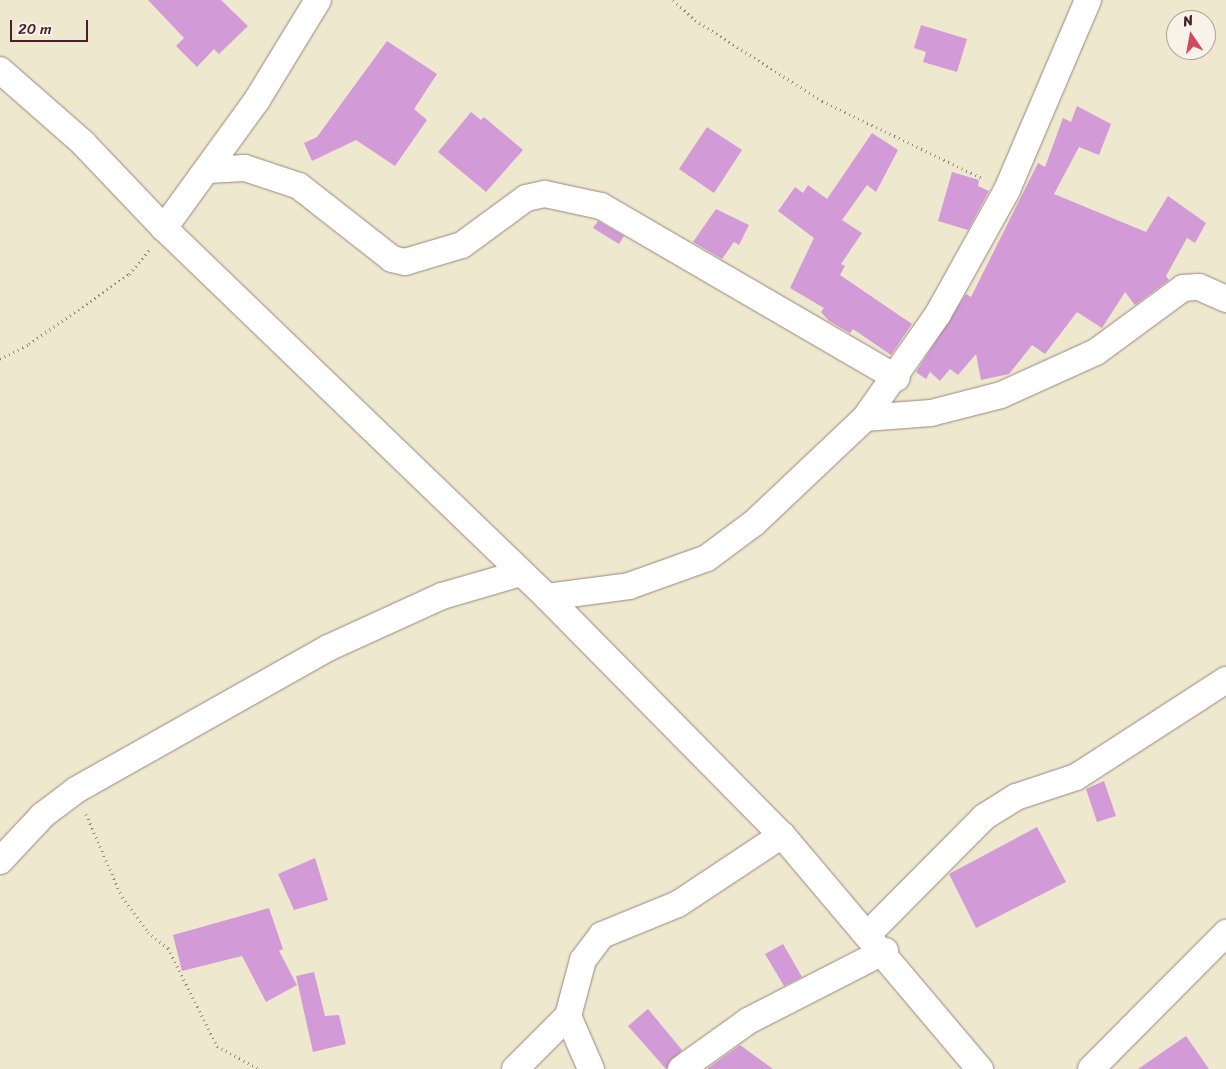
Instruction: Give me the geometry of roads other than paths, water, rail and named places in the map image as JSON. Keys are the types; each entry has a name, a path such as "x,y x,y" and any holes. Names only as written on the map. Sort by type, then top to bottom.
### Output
{"street":[{"path":"164,228 257,100 318,0"},
{"path":"547,597 629,586 707,558 754,522 865,418 897,378 1007,190 1088,0"},
{"path":"0,70 83,144 164,228 547,597 782,835 877,942 980,1069"},
{"path":"207,170 245,168 299,186 392,259 405,262 462,245 526,198 545,194 601,206 897,378"},
{"path":"865,418 931,413 1000,395 1096,352 1183,288 1199,287 1226,300"},
{"path":"0,861 43,815 76,790 328,648 442,596 521,573"},
{"path":"681,1069 748,1021 877,942 948,849 991,812 1016,797 1076,777 1226,680"},
{"path":"515,1069 568,1016 583,960 602,935 678,904 782,835"},
{"path":"1091,1069 1226,933"},
{"path":"568,1016 591,1069"}]}
